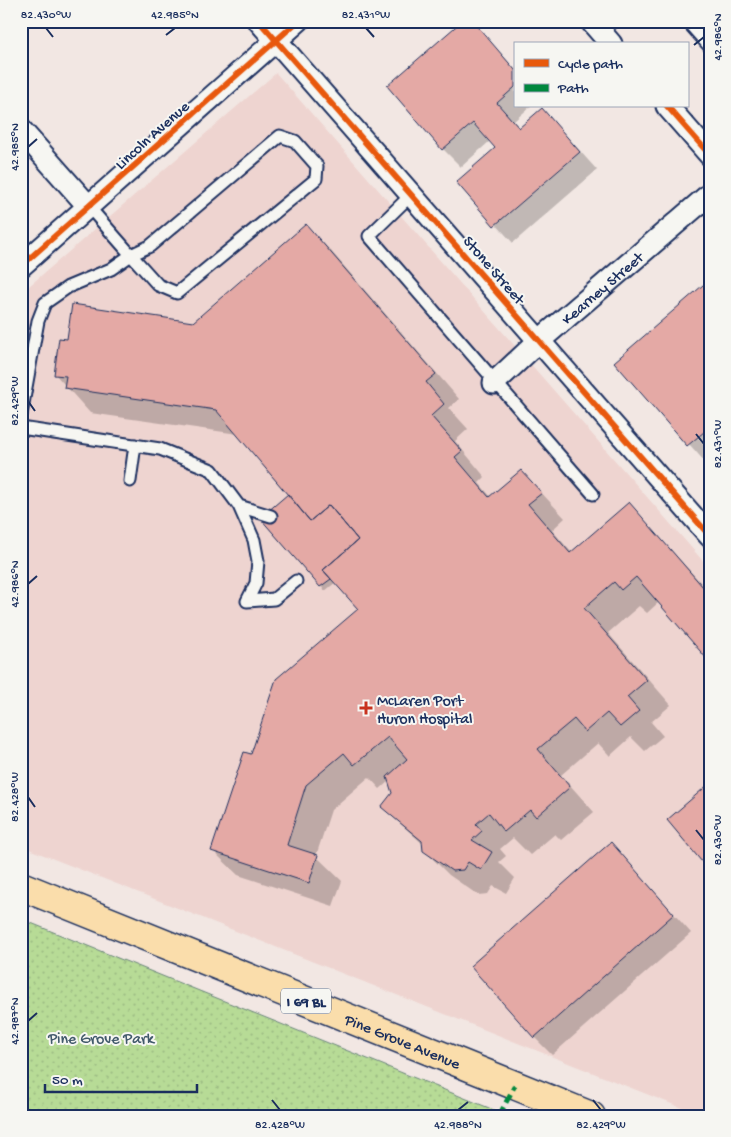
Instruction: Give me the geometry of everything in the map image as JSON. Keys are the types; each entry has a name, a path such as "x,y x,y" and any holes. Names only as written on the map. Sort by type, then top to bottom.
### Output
{"main road":[{"name":"Pine Grove Avenue","path":"21,886 591,1116"}],"street":[{"name":"Stone Street","path":"259,21 710,536"},
{"name":"Lincoln Avenue","path":"21,266 89,208 298,21"},
{"path":"669,108 710,155"},
{"path":"21,130 89,208"},
{"name":"Kearney Street","path":"494,383 540,340 710,194"}],"lane":[{"path":"694,24 710,47"},
{"path":"21,415 38,321 45,302 68,287 111,269 131,255 150,246 280,136 295,141 317,166 316,179 177,293 158,285 131,255 89,208"},
{"path":"412,194 369,236 494,383 593,494"},
{"path":"21,428 160,449 212,470 239,506 254,540 258,561 256,583 247,601 274,599 296,581"},
{"path":"130,481 135,445"},
{"path":"239,506 271,516"}],"shaded area":[{"name":"McLaren Port Huron Hospital","path":"276,73 710,569 710,1116 702,1116 21,846 21,293"}],"green space":[{"name":"Pine Grove Park","path":"21,919 509,1116 21,1116"}],"building":[{"path":"462,21 473,21 514,69 514,88 497,103 519,128 542,108 580,152 494,226 456,182 495,148 473,123 442,150 387,86"},
{"path":"306,224 436,374 426,382 444,404 431,416 462,451 455,457 489,497 521,470 542,493 528,504 570,553 629,502 710,595 710,657 707,659 636,577 621,590 614,582 584,608 647,680 627,697 639,711 620,727 607,713 585,732 574,719 538,749 570,787 536,817 530,810 504,832 489,813 476,824 482,831 472,840 492,852 481,870 468,862 463,870 452,871 423,851 422,841 381,807 392,793 387,777 407,759 388,737 354,765 344,753 306,785 287,845 318,855 309,883 211,851 244,752 251,754 276,679 358,609 323,570 358,540 329,505 310,521 216,410 64,388 66,376 54,375 59,338 67,339 72,304 193,322"},
{"path":"710,279 710,427 687,446 614,362"},
{"path":"288,494 310,521 329,505 358,540 323,570 331,579 320,587 260,518"},
{"path":"710,783 710,855 702,862 667,820"},
{"path":"611,842 674,914 534,1038 470,966"}],"marked path":[{"path":"499,1116 515,1085"}],"cycle path":[{"path":"259,21 710,536"},
{"path":"21,266 298,21"},
{"path":"669,108 710,155"}],"place":[{"name":"McLaren Port Huron Hospital","path":"366,708"}]}
